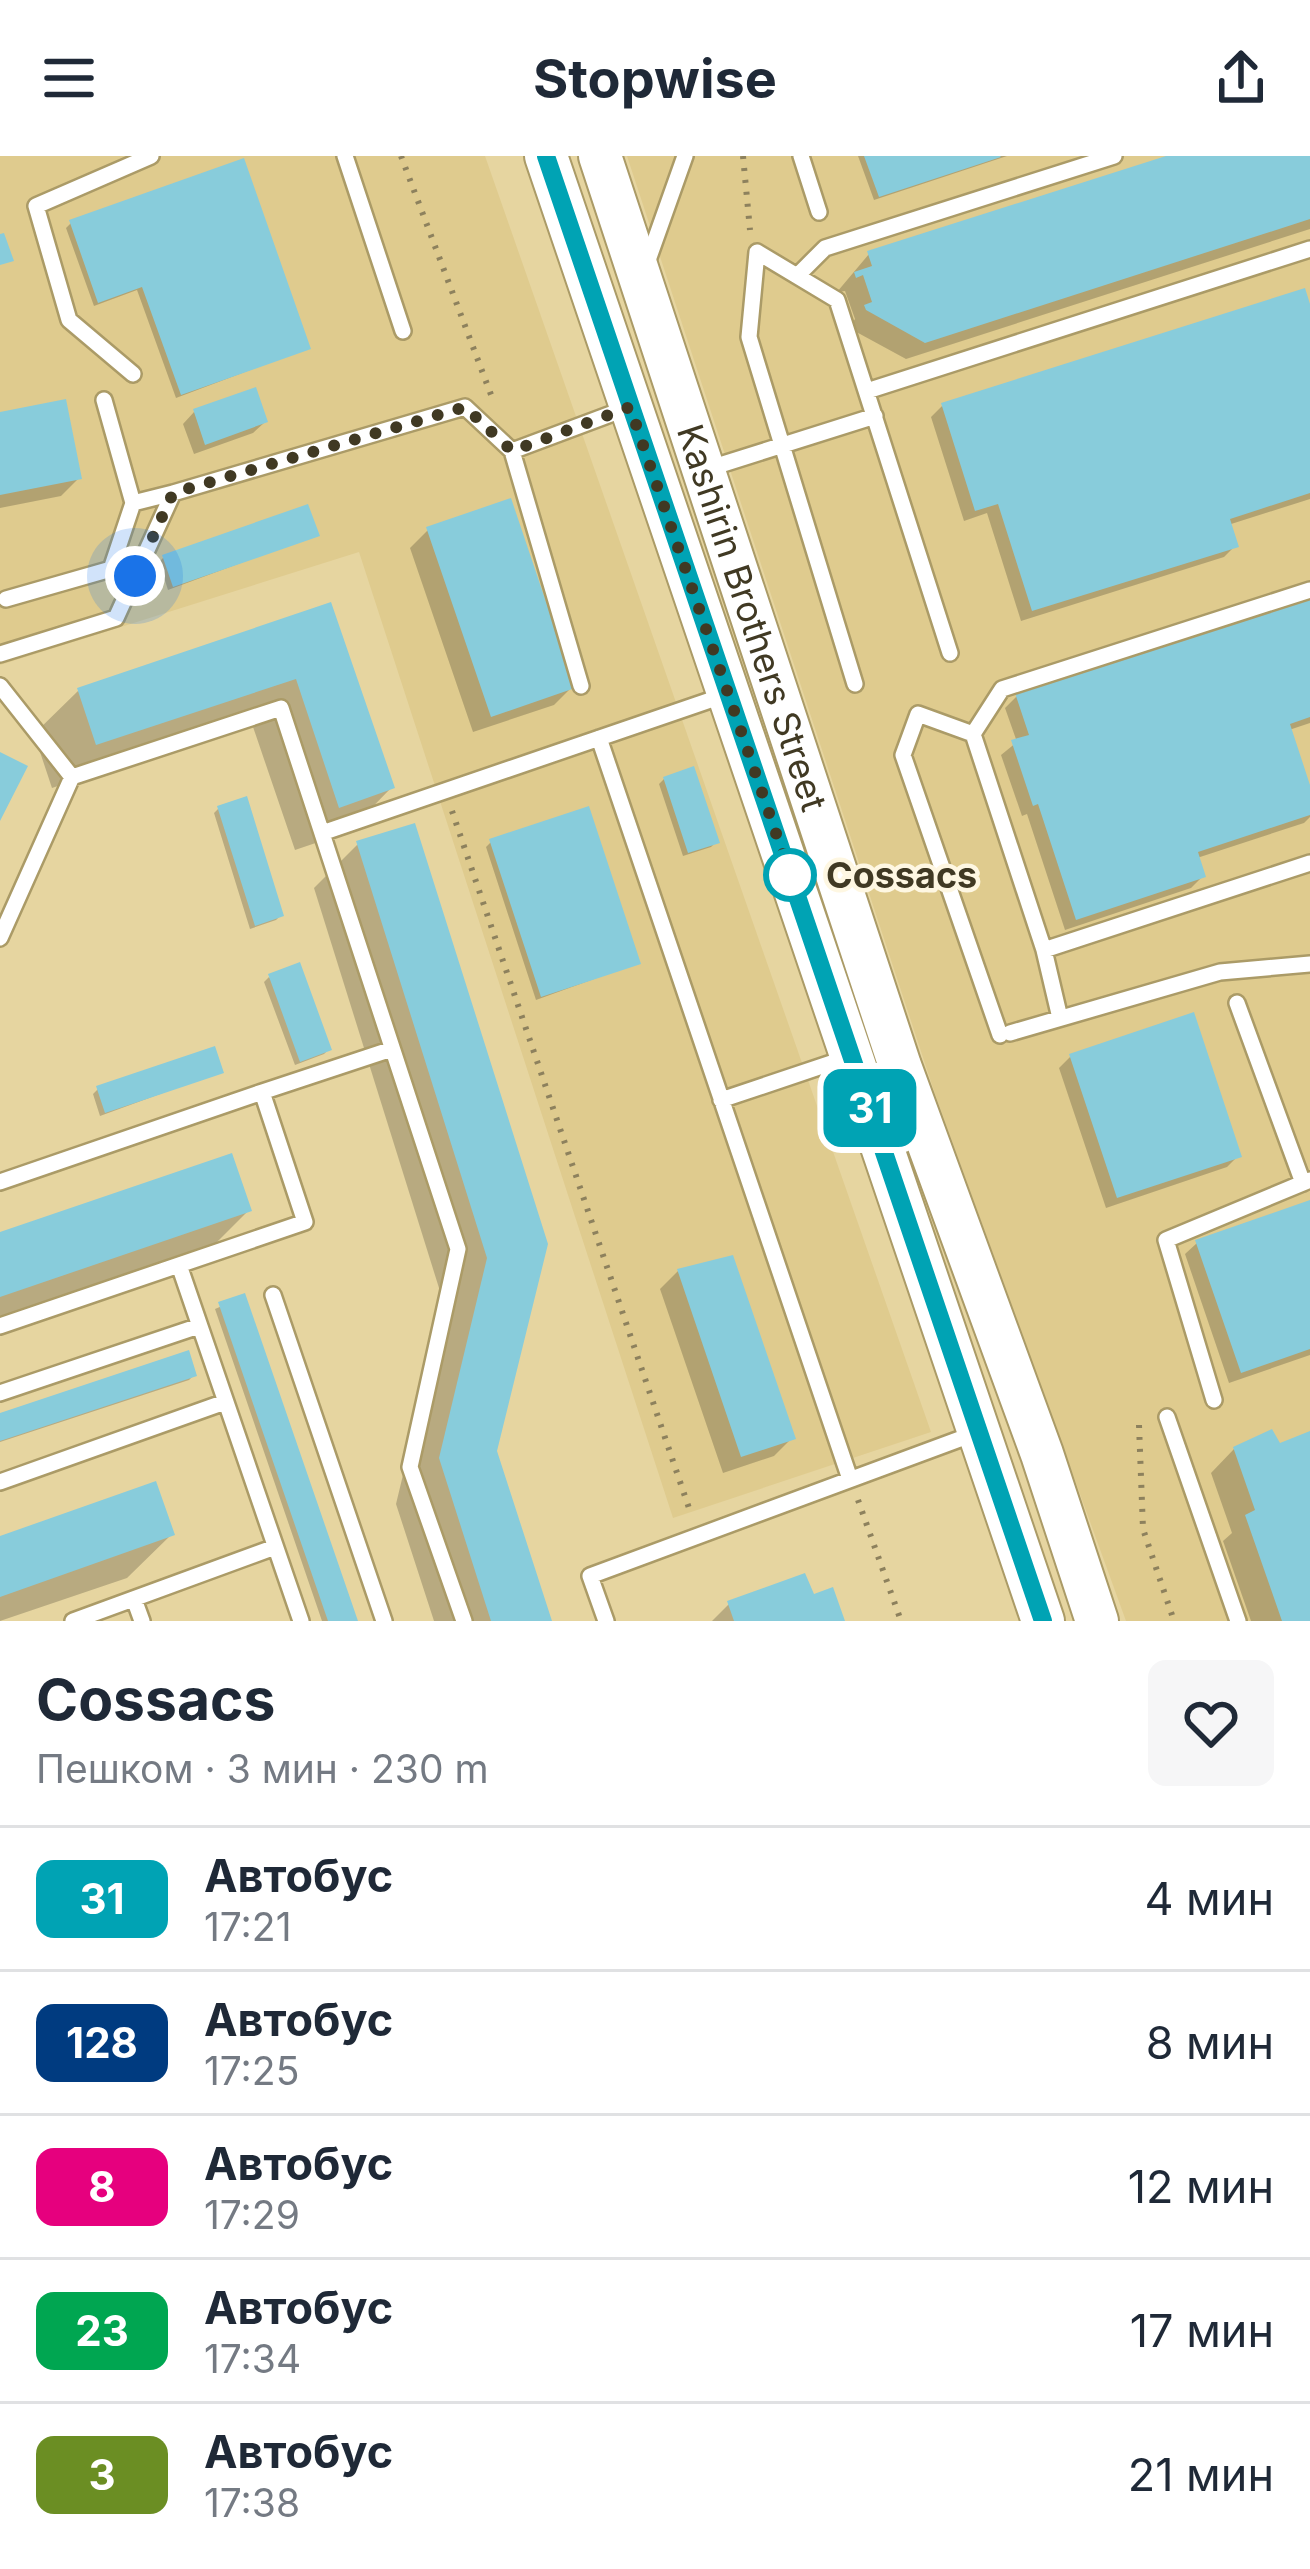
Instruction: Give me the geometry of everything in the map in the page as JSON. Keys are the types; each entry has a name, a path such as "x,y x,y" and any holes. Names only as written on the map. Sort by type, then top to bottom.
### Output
{"main road":[{"name":"Kashirin Brothers Street","path":"545,156 1043,1621"},
{"name":"Kashirin Brothers Street","path":"600,156 900,1066 1042,1454 1097,1621"}],"lane":[{"path":"133,374 69,320 36,206 151,156"},
{"path":"345,156 403,331"},
{"path":"640,283 685,156"},
{"path":"801,156 819,212"},
{"path":"797,276 825,248 1114,156"},
{"path":"867,391 1310,249"},
{"path":"855,684 749,337 757,252 837,300 950,652"},
{"path":"6,599 111,569 133,503 104,400"},
{"path":"133,503 465,407 512,451 581,686"},
{"path":"512,451 630,407"},
{"path":"701,471 875,416"},
{"path":"0,654 116,618 173,493"},
{"path":"973,734 1002,689 1310,590"},
{"path":"0,686 72,777"},
{"path":"322,833 728,693"},
{"path":"0,938 72,777 281,708 458,1249 410,1468 464,1621"},
{"path":"973,734 918,714 903,755 1005,1034 1220,972 1310,964"},
{"path":"973,734 1044,950 1060,1018"},
{"path":"598,738 850,1480"},
{"path":"1044,950 1310,863"},
{"path":"1214,1400 1166,1240 1307,1181 1238,1004"},
{"path":"0,1182 392,1049"},
{"path":"721,1100 853,1056"},
{"path":"0,1326 305,1222 262,1092"},
{"path":"179,1265 301,1621"},
{"path":"273,1295 384,1621"},
{"path":"0,1393 199,1326"},
{"path":"0,1482 225,1402"},
{"path":"1168,1418 1238,1621"},
{"path":"607,1621 590,1576 979,1432"},
{"path":"73,1621 275,1547"},
{"path":"134,1599 142,1621"}],"path":[{"path":"401,156 512,451"},
{"path":"743,156 747,220 757,252"},
{"path":"445,791 698,1535"},
{"path":"1139,1425 1143,1529 1174,1621"},
{"path":"850,1480 901,1621"}],"shaded area":[{"path":"0,156 485,156 931,1432 673,1518 359,552 0,665"},
{"path":"627,156 1310,156 1310,1621 1126,1621 935,1094"}],"building":[{"path":"864,156 1000,156 1001,157 879,197"},
{"path":"1166,156 1310,156 1310,219 925,343 866,310 864,305 872,302 863,275 856,278 854,272 872,266 867,251"},
{"path":"244,158 311,349 181,395 142,287 98,303 69,220"},
{"path":"4,233 14,261 0,265 0,234"},
{"path":"1305,288 1310,304 1310,493 1230,519 1239,547 1032,611 998,504 975,511 941,403"},
{"path":"256,387 268,422 205,445 193,409"},
{"path":"66,399 82,479 0,495 0,412"},
{"path":"511,498 575,688 491,717 426,527"},
{"path":"308,504 320,536 173,587 162,555"},
{"path":"1310,595 1310,717 1290,724 1310,785 1310,815 1198,852 1206,877 1076,920 1038,804 1033,806 1011,740 1029,735 1015,693"},
{"path":"331,602 395,788 339,808 296,679 96,745 77,688"},
{"path":"0,752 28,766 0,821"},
{"path":"694,766 720,843 688,853 663,777"},
{"path":"247,796 284,916 255,926 217,806"},
{"path":"589,806 641,964 541,997 489,839"},
{"path":"415,823 548,1244 497,1451 552,1621 491,1621 439,1458 487,1258 356,841"},
{"path":"300,962 332,1050 300,1062 268,974"},
{"path":"1194,1012 1242,1157 1117,1198 1069,1054"},
{"path":"215,1046 224,1073 105,1113 96,1086"},
{"path":"232,1153 252,1211 0,1297 0,1232"},
{"path":"1310,1200 1310,1349 1241,1373 1195,1240"},
{"path":"733,1255 796,1439 741,1457 677,1269"},
{"path":"245,1293 358,1621 328,1621 218,1302"},
{"path":"189,1350 197,1376 0,1441 0,1413"},
{"path":"1272,1429 1280,1443 1310,1431 1310,1621 1282,1621 1245,1515 1255,1510 1233,1447"},
{"path":"156,1481 175,1535 0,1597 0,1536"},
{"path":"805,1573 814,1594 833,1587 845,1621 734,1621 727,1601"}],"bus line":[{"name":"31","path":"546,156 1043,1621"}],"place":[{"name":"Cossacs","path":"790,875"}],"route":[{"path":"135,576 173,493 465,407 512,451 630,407 792,880 790,875"}]}
